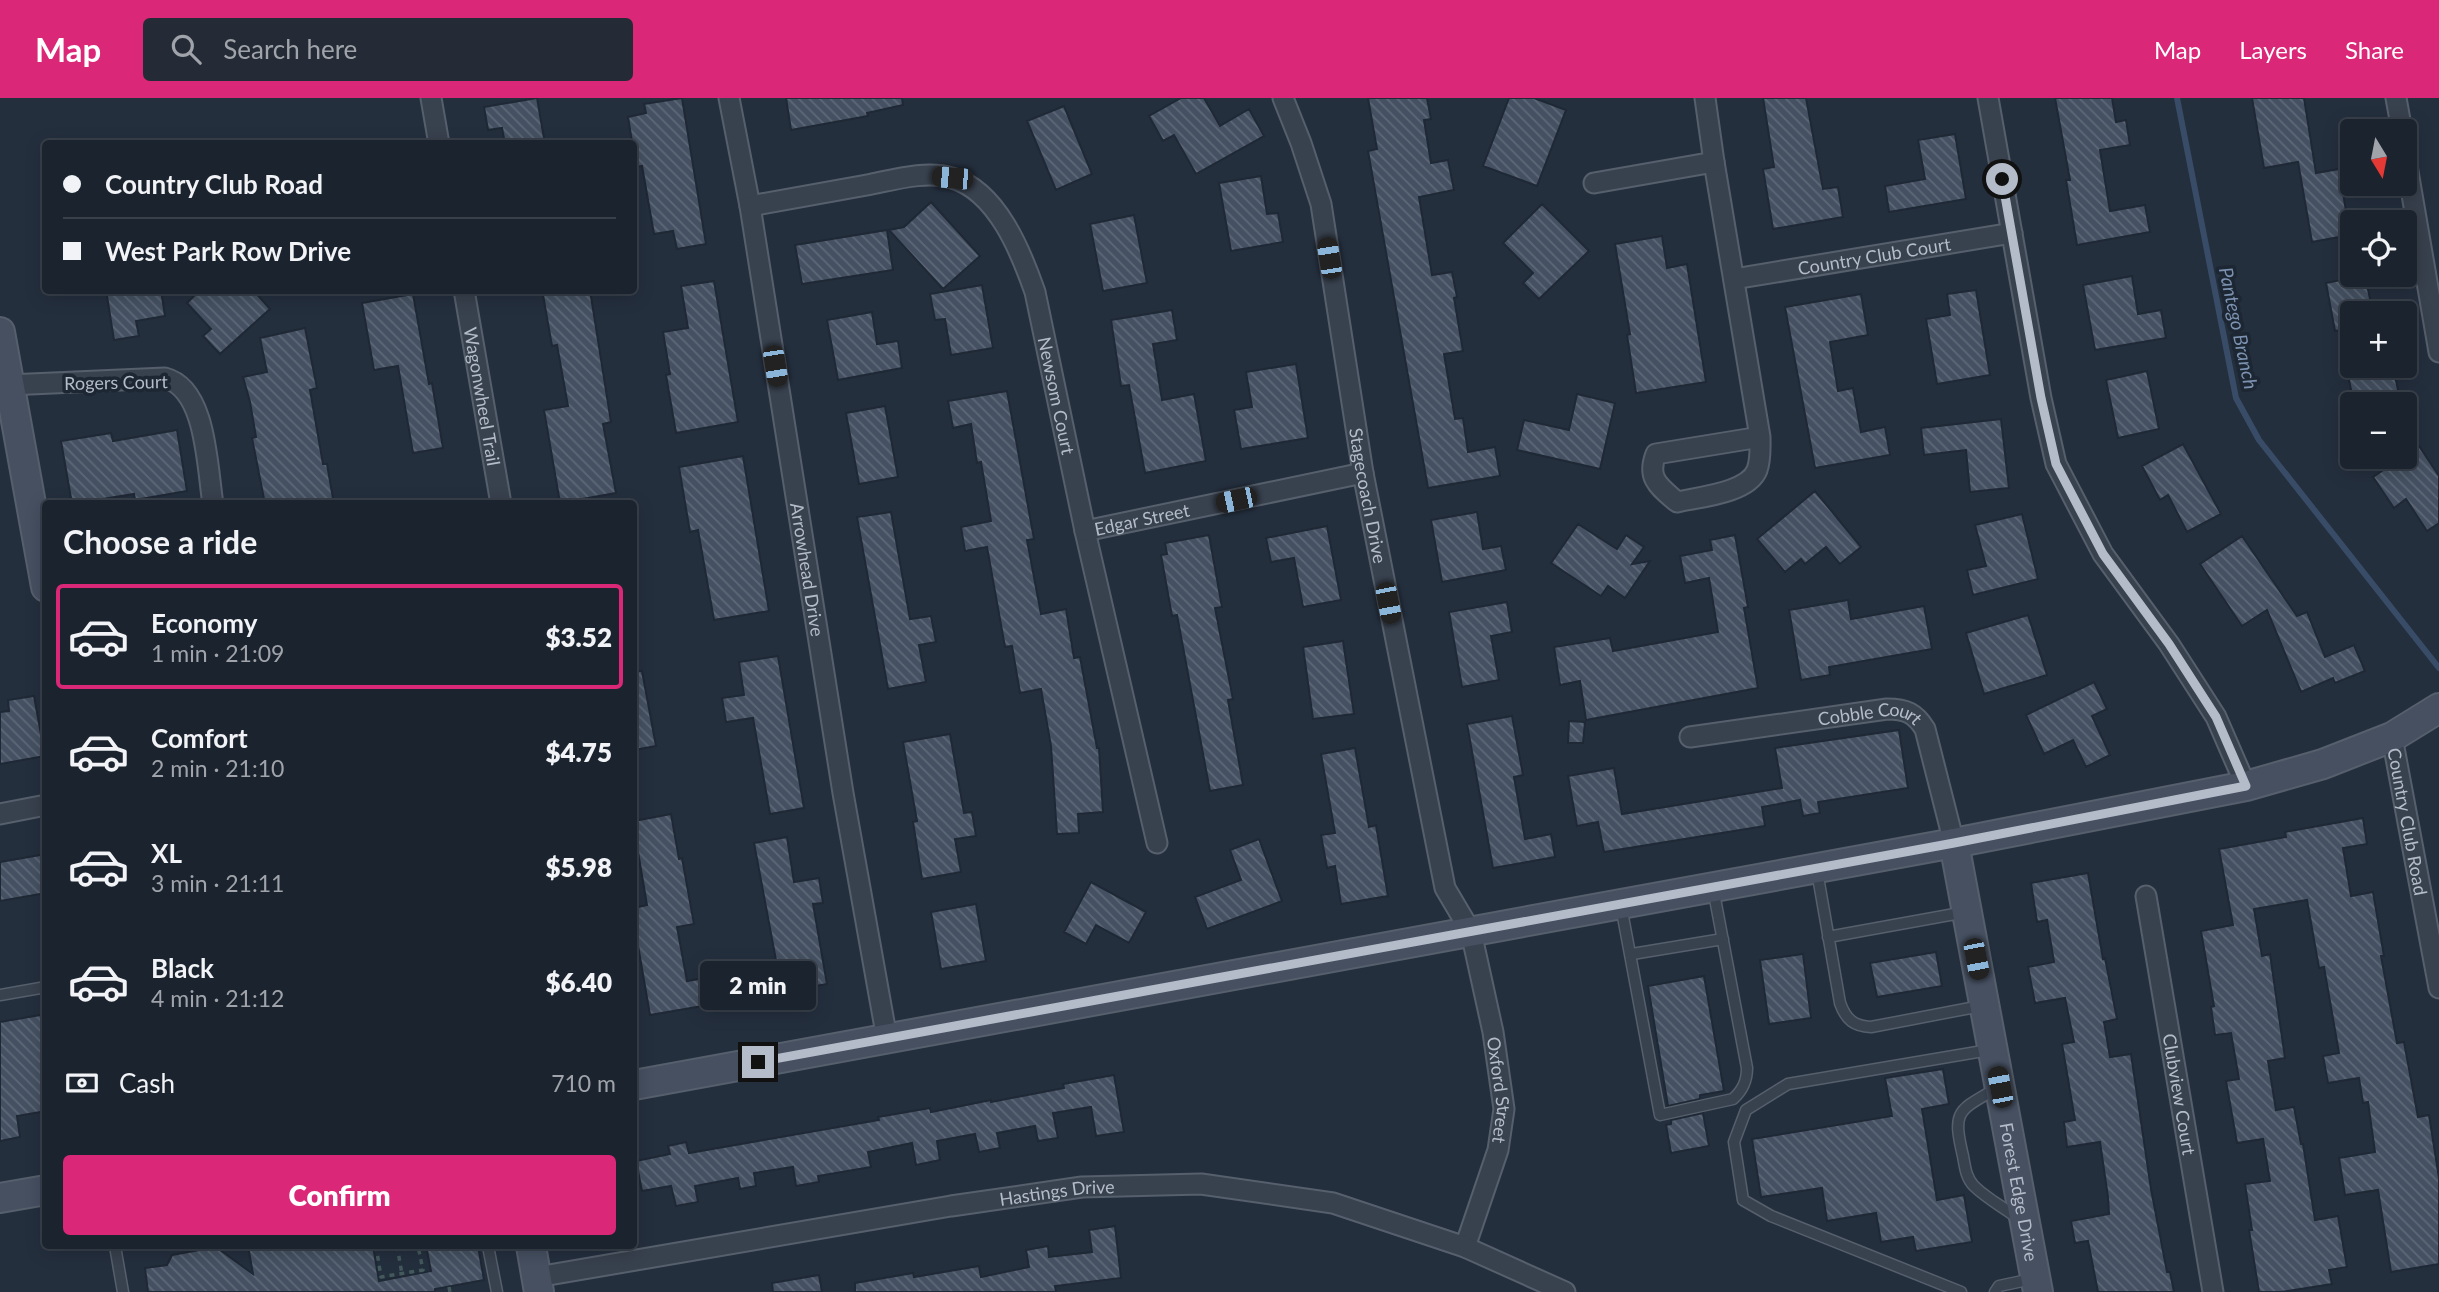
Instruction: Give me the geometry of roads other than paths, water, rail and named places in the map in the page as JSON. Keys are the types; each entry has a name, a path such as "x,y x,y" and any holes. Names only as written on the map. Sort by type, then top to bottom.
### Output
{"main road":[{"path":"0,332 42,566"},
{"path":"637,1084 1954,843 2246,786 2323,764 2392,737 2439,708"},
{"name":"Forest Edge Drive","path":"1954,843 2037,1285"},
{"path":"0,1198 42,1191"},
{"path":"532,1249 538,1288"}],"street":[{"path":"431,98 438,140"},
{"name":"Arrowhead Drive","path":"729,98 750,206 843,793 887,1039"},
{"name":"Stagecoach Drive","path":"1283,98 1321,204 1363,473 1445,888 1471,932"},
{"path":"1705,98 1760,437 1760,458 1756,472 1748,482 1733,489 1677,502 1656,483 1651,466 1656,454 1760,437"},
{"path":"1988,98 2041,398 2056,464 2103,554 2169,644 2216,717 2246,786"},
{"path":"2396,98 2400,119"},
{"path":"1594,183 1714,162"},
{"name":"Newsom Court","path":"750,206 922,175 952,178 981,193 1006,225 1023,256 1035,292 1084,531 1157,843"},
{"path":"2412,196 2439,352"},
{"name":"Country Club Court","path":"1734,279 2012,233"},
{"name":"Wagonwheel Trail","path":"465,294 500,500"},
{"name":"Rogers Court","path":"8,385 165,378 175,381 190,395 200,419 212,500"},
{"name":"Edgar Street","path":"1084,531 1363,473"},
{"name":"Cobble Court","path":"1690,737 1903,709 1916,716 1925,729 1954,843"},
{"name":"Country Club Road","path":"2392,737 2439,988"},
{"path":"0,814 42,806"},
{"name":"Clubview Court","path":"2146,896 2213,1292"},
{"name":"Oxford Street","path":"1465,1247 1499,1150 1504,1109 1493,1032 1471,932"},
{"name":"Hastings Drive","path":"538,1288 951,1206 1082,1187 1201,1184 1333,1203 1465,1247 1566,1292"}],"lane":[{"path":"1816,868 1840,1003 1851,1023 1871,1027 1984,1006"},
{"path":"1621,904 1660,1115 1733,1099 1747,1079 1713,887"},
{"path":"1829,937 1967,912"},
{"path":"1632,954 1723,939"},
{"path":"0,995 42,988"},
{"path":"1961,1292 1771,1216 1743,1200 1734,1142 1746,1111 1788,1084 1993,1050"},
{"path":"2000,1087 1963,1111 1957,1119 1957,1130 1967,1177 1973,1186 2025,1223"},
{"path":"116,1249 123,1292"},
{"path":"489,1249 497,1292"},
{"path":"1995,1292 1999,1286 2037,1285"}],"waterway":[{"name":"Pantego Branch","path":"2177,98 2236,398 2259,440 2439,668"}]}
